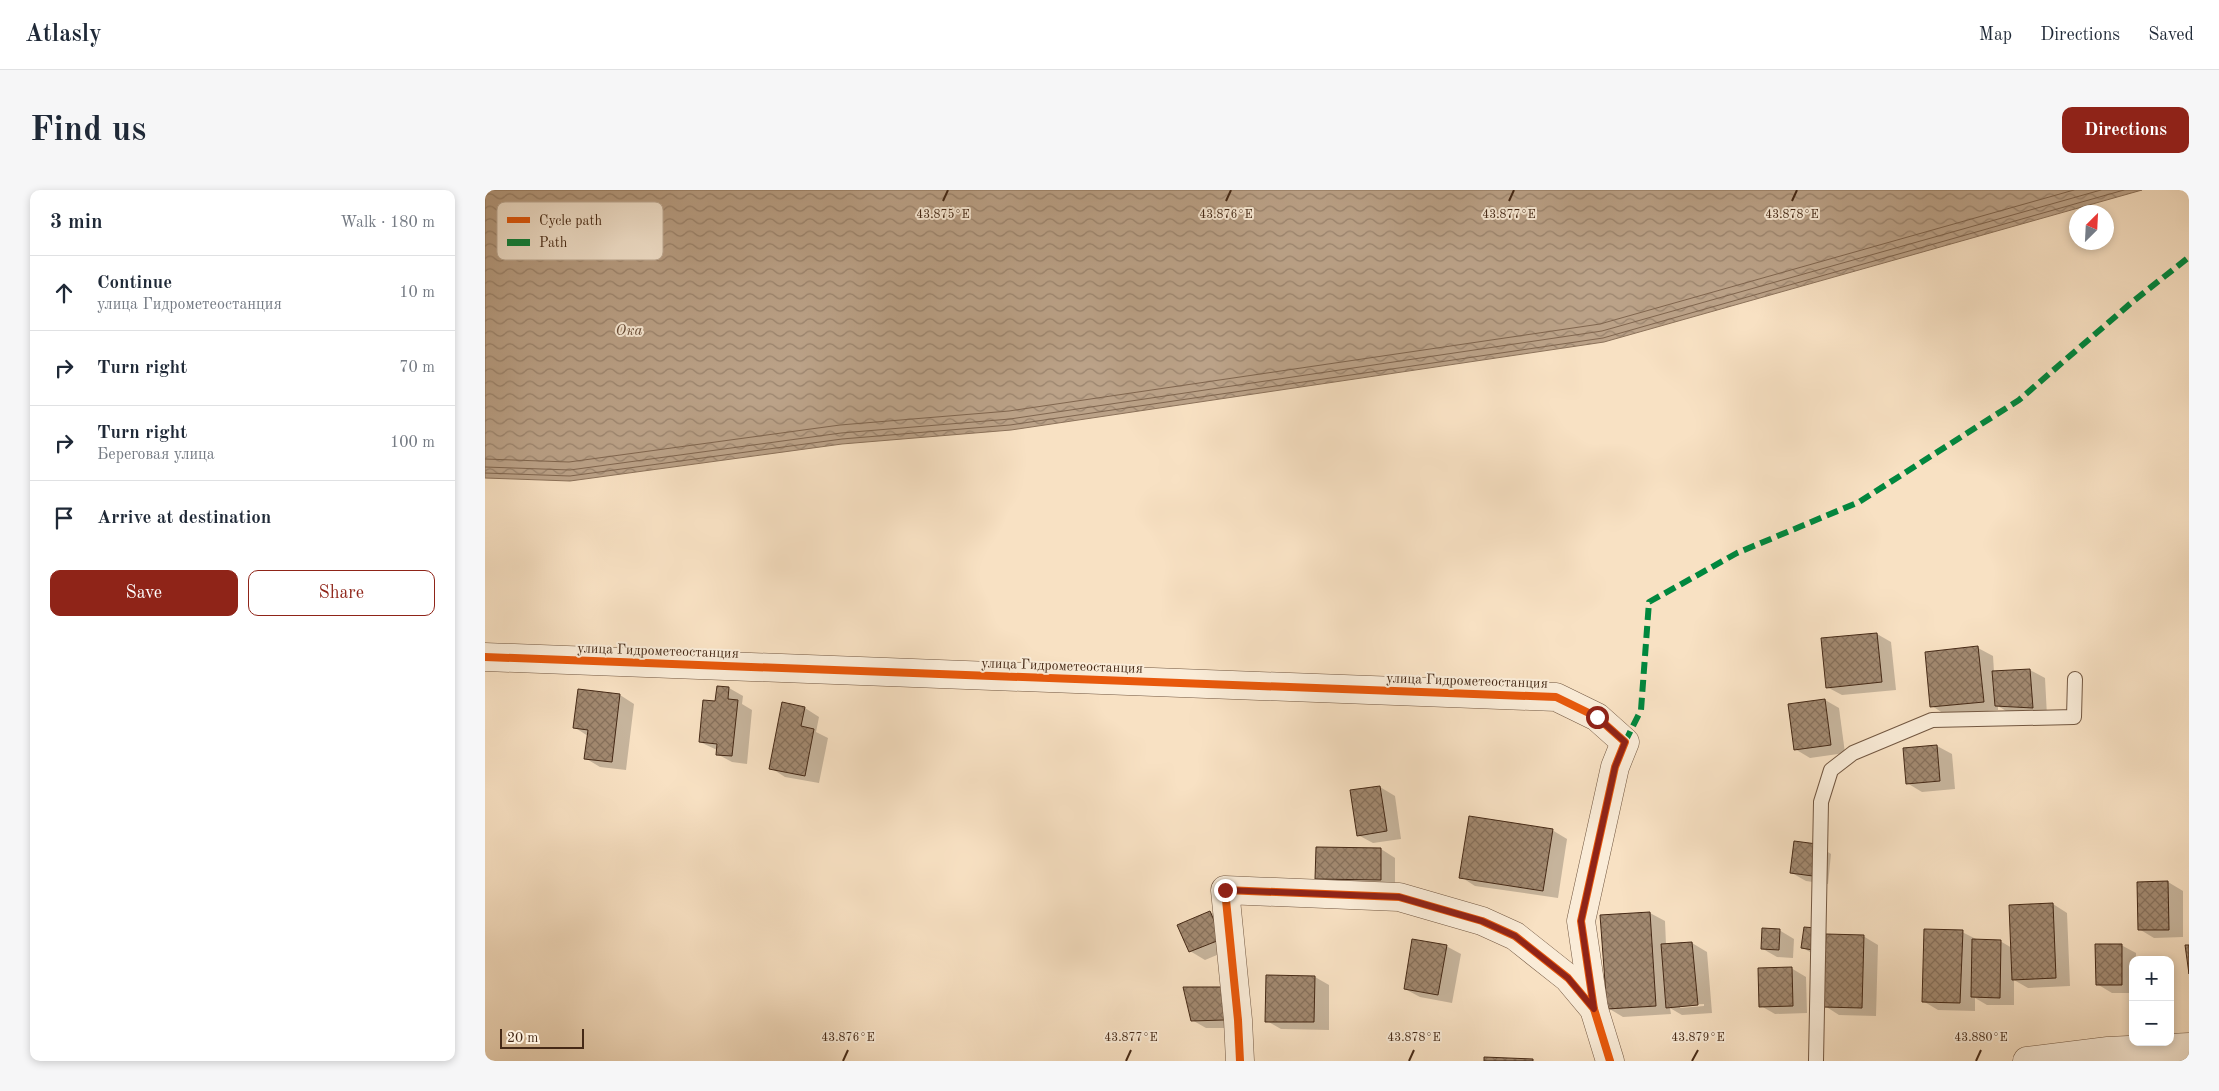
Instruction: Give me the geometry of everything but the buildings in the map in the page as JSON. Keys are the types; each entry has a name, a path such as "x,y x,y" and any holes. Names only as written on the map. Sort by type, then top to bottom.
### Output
{"street":[{"name":"улица Гидрометеостанция","path":"485,656 1556,697 1597,717 1625,742 1615,767 1581,921 1594,1009"},
{"path":"1239,1061 1238,1020 1225,890 1399,897 1482,921 1515,936 1568,978 1594,1009 1610,1061"},
{"path":"2027,1061 2108,1051 2189,1047"}],"lane":[{"path":"1816,1061 1821,802 1831,770 1853,754 1931,720 2074,717 2075,679"}],"water":[{"name":"Ока","path":"485,190 2142,190 2089,205 2069,205 2069,211 1604,342 1011,430 842,444 570,481 485,478"}],"marked path":[{"path":"1625,742 1641,710 1649,602 1737,553 1859,502 2019,400 2131,303 2189,257"}],"cycle path":[{"path":"485,657 1556,697 1597,717 1625,742 1615,767 1581,921 1594,1009"},
{"path":"1240,1061 1238,1020 1225,890 1399,897 1482,921 1515,936 1568,978 1594,1009 1610,1061"}],"route":[{"path":"1225,890 1399,897 1482,921 1515,936 1568,978 1594,1009 1581,921 1615,767 1625,742 1597,717"}]}
